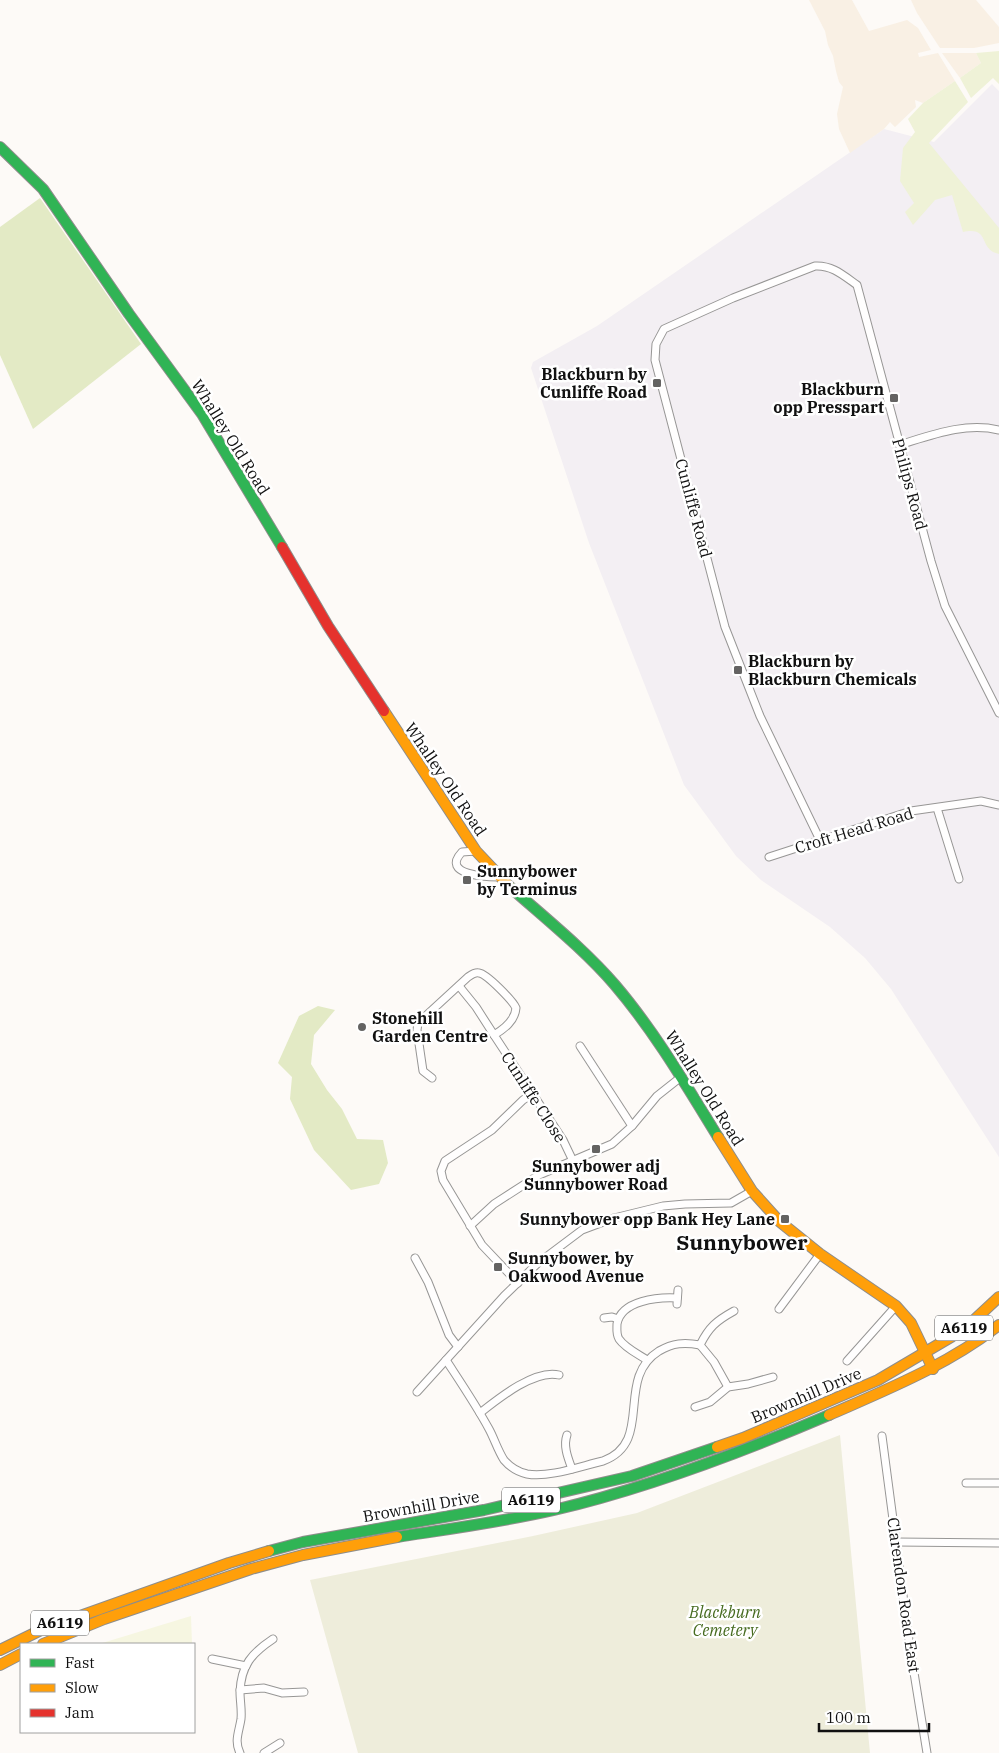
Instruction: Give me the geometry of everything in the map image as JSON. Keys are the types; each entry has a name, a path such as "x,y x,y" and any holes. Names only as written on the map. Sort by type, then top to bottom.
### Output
{"main road":[{"name":"Whalley Old Road","path":"0,146 44,189 129,314 202,414 328,626 476,851 499,877 591,960 645,1021 752,1191 779,1221 820,1254 896,1306 911,1323 933,1369"},
{"name":"Brownhill Drive","path":"0,1650 41,1630 229,1563 272,1550 303,1542 484,1510 632,1476 743,1438 878,1380 952,1337 971,1323 999,1296"},
{"name":"Brownhill Drive","path":"46,1643 113,1616 266,1564 304,1554 537,1513 622,1492 680,1473 773,1439 933,1369 966,1349 999,1325"},
{"name":"A6119","path":"0,1665 20,1655"}],"street":[{"name":"Philips Road","path":"822,266 837,271 856,284 945,606 999,713"},
{"name":"Cunliffe Road","path":"820,840 760,716 725,626 655,360 655,352 664,329 732,298 807,268 822,266"},
{"path":"899,445 937,433 970,427 999,430"},
{"name":"Croft Head Road","path":"769,857 912,811 982,801 999,805"},
{"path":"937,808 959,879"},
{"path":"476,851 462,852 457,862 458,868 475,876 499,877"},
{"name":"Cunliffe Close","path":"432,1078 423,1071 417,1026 422,1019 472,974 480,973 512,1001 516,1008 515,1016 503,1030 494,1035"},
{"name":"Cunliffe Close","path":"459,986 476,1007 563,1140 573,1161"},
{"path":"580,1046 632,1126"},
{"path":"470,1226 494,1204 531,1180 612,1144 632,1126 657,1096 681,1077"},
{"path":"518,1283 482,1245 443,1180 441,1171 443,1164 492,1130 523,1100 532,1094"},
{"path":"417,1392 538,1263 582,1230 614,1218 663,1206 731,1203 752,1191"},
{"path":"779,1309 820,1254"},
{"path":"415,1258 428,1282 449,1335 458,1347"},
{"path":"647,1360 621,1341 617,1331 618,1319 628,1309 642,1301 660,1297 677,1297"},
{"path":"847,1361 896,1306"},
{"path":"700,1345 710,1327 717,1320 734,1311"},
{"path":"604,1318 612,1317 618,1319"},
{"path":"446,1360 480,1412 503,1459 510,1466 522,1472 544,1475 611,1458 620,1451 627,1442 631,1431 635,1387 642,1367 647,1360 670,1345 684,1342 700,1345 714,1362 728,1387"},
{"path":"480,1412 522,1384 551,1373 559,1375"},
{"path":"695,1407 710,1402 728,1387 773,1377"},
{"path":"567,1435 565,1447 572,1469"},
{"name":"Clarendon Road East","path":"882,1436 928,1753"},
{"path":"557,1445 565,1447"},
{"path":"966,1483 999,1483"},
{"path":"896,1542 999,1543"},
{"path":"240,1753 236,1741 241,1717 240,1690 246,1666 255,1651 273,1639"},
{"path":"212,1659 246,1666"},
{"path":"240,1690 264,1688 282,1693 304,1692"},
{"path":"264,1753 280,1743"}],"shaded area":[{"path":"809,0 852,0 869,31 907,20 918,28 931,50 918,53 919,57 938,53 955,81 923,103 915,100 916,107 895,127 890,122 884,129 850,153 839,129 837,114 843,87 839,82 825,31"},
{"path":"911,0 976,0 999,27 999,43 974,48 940,48 917,13"},
{"path":"942,53 976,53 981,63 960,78"},
{"path":"992,84 999,91 999,1157 891,989 865,958 830,927 761,880 736,856 684,785 589,543 531,368 533,362 597,326 884,129 934,142"}],"green space":[{"path":"999,51 999,84 993,78 971,98 960,78 981,63 976,53"},
{"path":"955,81 968,102 929,143 999,228 999,254 988,248 981,235 977,232 963,232 952,195 935,200 913,225 905,212 914,203 900,181 903,148 915,132 908,119 923,103"},
{"path":"40,198 141,344 33,429 0,355 0,227"},
{"path":"318,1006 335,1010 314,1035 311,1064 327,1090 342,1109 357,1139 383,1140 388,1163 379,1184 351,1190 314,1150 290,1099 292,1077 278,1063 299,1016"},
{"name":"Blackburn Cemetery","path":"840,1435 870,1753 358,1753 310,1580 533,1536 637,1513"},
{"path":"191,1616 192,1643 102,1643"}],"traffic: fast":[{"path":"0,147 43,189 129,314 202,414 282,547"},
{"path":"509,886 577,946 630,1003 682,1078 718,1137"},
{"path":"397,1537 515,1518 589,1501 693,1469 829,1415"},
{"path":"269,1551 303,1542 484,1510 632,1476 717,1447"}],"traffic: slow":[{"path":"384,711 476,851 509,886"},
{"path":"718,1137 752,1191 779,1221 820,1254 896,1306 911,1323 933,1369"},
{"path":"717,1447 743,1438 878,1380 951,1337 971,1323 999,1297"},
{"path":"829,1415 895,1386 938,1364 999,1325"},
{"path":"45,1643 104,1619 251,1569 303,1555 397,1537"},
{"path":"0,1650 41,1630 229,1563 269,1551"},
{"path":"0,1665 20,1655"}],"traffic: jam":[{"path":"282,547 328,626 384,711"}],"place":[{"name":"Blackburn by Cunliffe Road","path":"657,383"},
{"name":"Blackburn opp Presspart","path":"894,398"},
{"name":"Blackburn by Blackburn Chemicals","path":"738,670"},
{"name":"Sunnybower by Terminus","path":"467,880"},
{"name":"Stonehill Garden Centre","path":"362,1027"},
{"name":"Sunnybower adj Sunnybower Road","path":"596,1149"},
{"name":"Sunnybower opp Bank Hey Lane","path":"785,1219"},
{"name":"Sunnybower, by Oakwood Avenue","path":"498,1267"}],"district":[{"name":"Sunnybower","path":"742,1243"}]}
